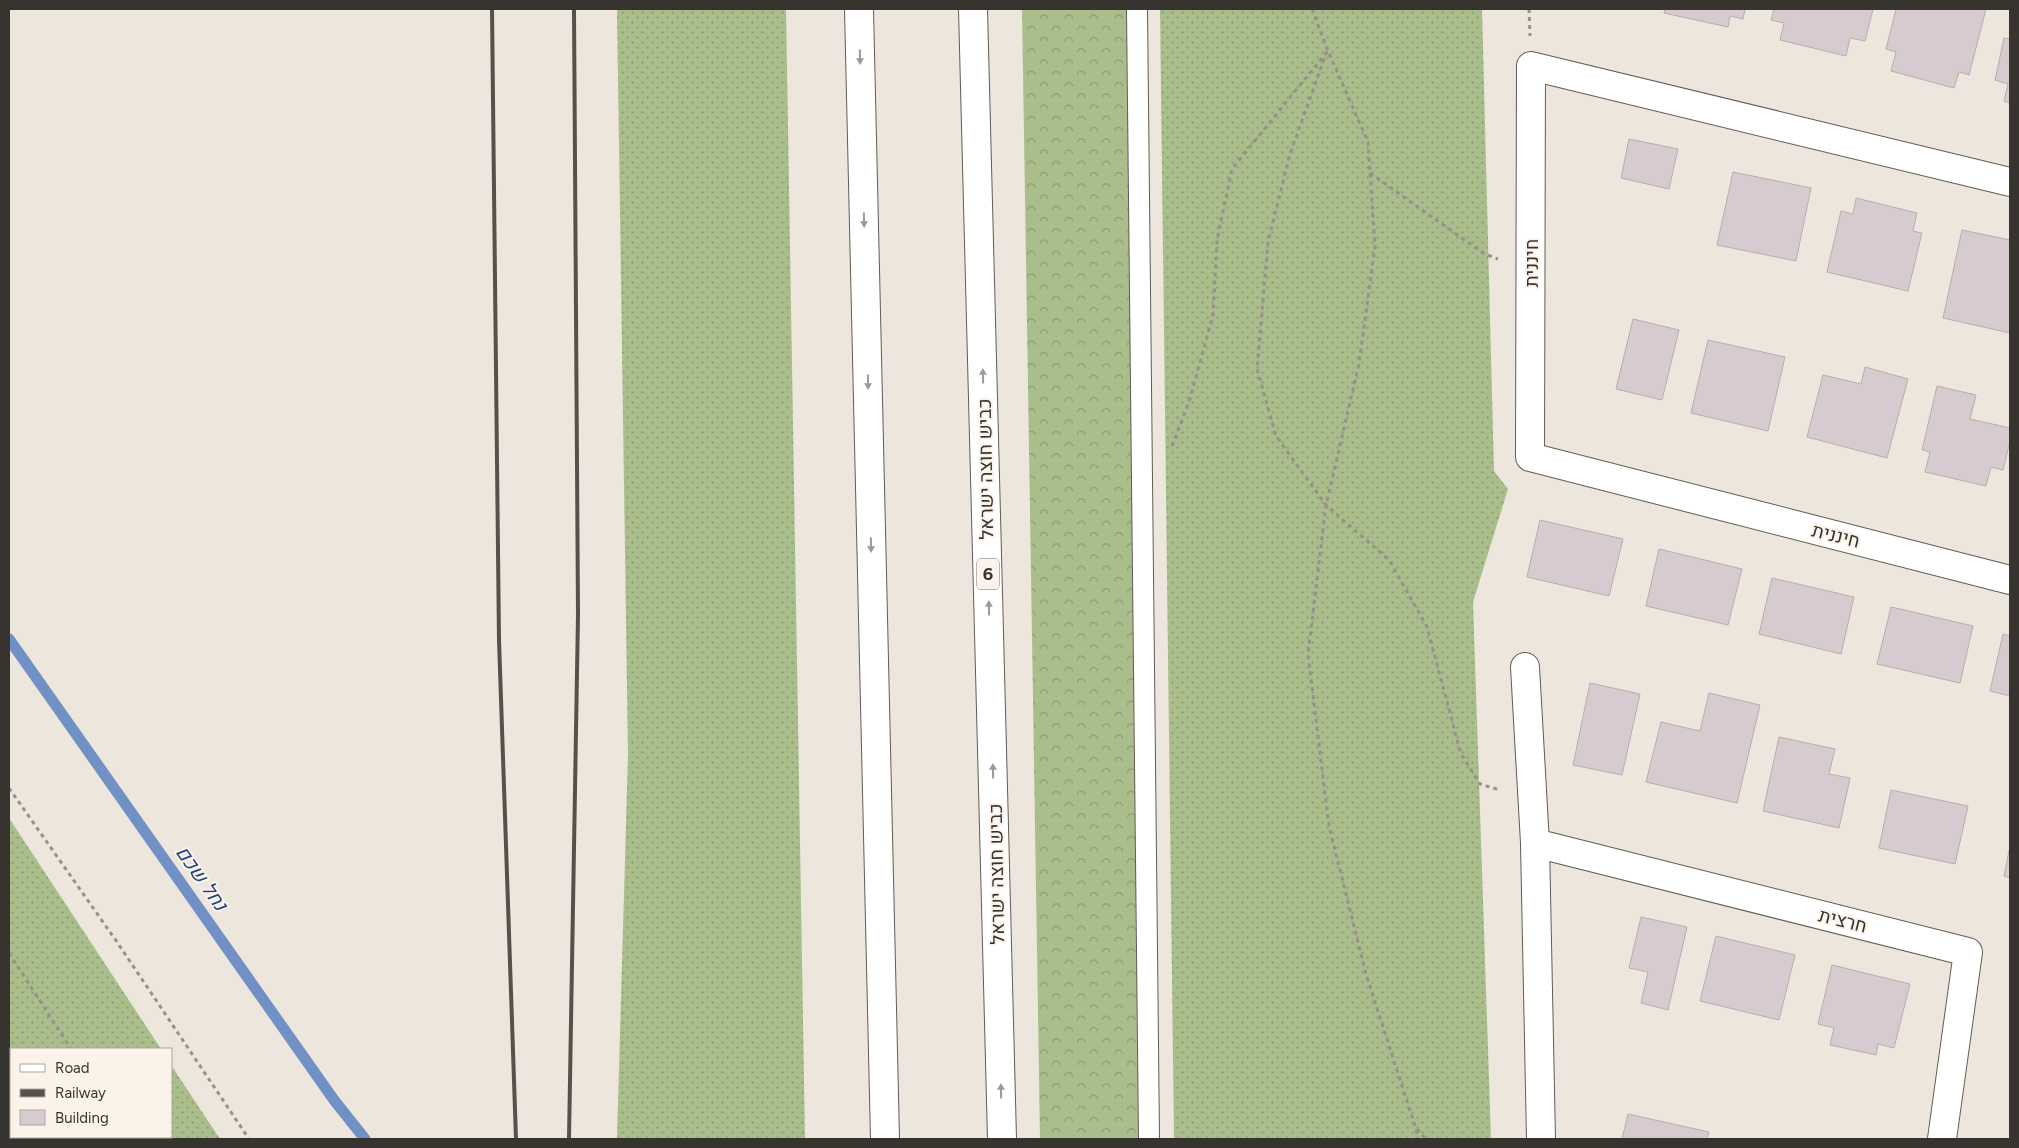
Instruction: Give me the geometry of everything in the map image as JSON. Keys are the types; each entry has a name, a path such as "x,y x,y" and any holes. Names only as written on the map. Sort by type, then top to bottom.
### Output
{"main road":[{"path":"859,9 885,1139"},
{"name":"כביש חוצה ישראל","path":"973,9 1002,1139"},
{"name":"חיננית","path":"2010,182 1531,66 1530,457 2010,580"},
{"path":"1526,666 1535,843 1541,1139"},
{"name":"חרצית","path":"1535,843 1968,952 1942,1139"}],"lane":[{"path":"1137,9 1149,1139"}],"path":[{"path":"1312,9 1328,51 1368,142 1375,246 1359,364 1326,505 1308,654 1329,826 1366,974 1416,1128 1417,1139"},
{"path":"1172,446 1189,402 1212,315 1217,240 1232,169 1328,51"},
{"path":"1328,51 1290,154 1268,242 1257,369 1276,436 1326,505 1389,560 1427,627 1461,754 1480,784 1532,798"},
{"path":"1370,173 1483,252 1531,274"},
{"path":"9,788 117,942 249,1139"},
{"path":"9,953 70,1048"},
{"path":"1416,1128 1426,1139"}],"green space":[{"path":"617,9 786,9 805,1139 617,1139 628,755"},
{"path":"1022,9 1137,9 1149,1139 1040,1139"},
{"path":"1160,9 1482,9 1494,471 1508,489 1473,602 1491,1139 1174,1139"},
{"path":"9,818 160,1048 10,1048 10,1138 172,1138 172,1067 220,1139 9,1139"}],"building":[{"path":"1665,9 1745,9 1743,19 1730,16 1728,27 1664,13"},
{"path":"1774,9 1873,9 1865,41 1850,38 1846,56 1780,40 1784,23 1771,20"},
{"path":"1896,9 1986,9 1969,75 1959,72 1954,88 1891,71 1896,52 1886,49"},
{"path":"2004,38 2010,39 2010,103 2004,101 2008,84 1995,80"},
{"path":"1629,139 1678,149 1669,189 1621,178"},
{"path":"1733,172 1811,188 1796,261 1717,245"},
{"path":"1856,198 1917,213 1913,231 1922,233 1908,291 1827,272 1841,211 1853,214"},
{"path":"1962,230 2010,240 2010,333 1943,318"},
{"path":"1633,319 1679,330 1662,400 1616,389"},
{"path":"1708,340 1785,357 1768,431 1691,413"},
{"path":"1865,367 1908,379 1887,458 1807,437 1823,375 1861,384"},
{"path":"1937,386 1976,395 1970,419 2010,428 2010,441 2003,470 1991,467 1986,486 1925,472 1930,452 1922,450"},
{"path":"1540,520 1623,539 1609,596 1527,577"},
{"path":"1659,549 1742,569 1728,625 1646,606"},
{"path":"1772,578 1854,597 1841,654 1759,634"},
{"path":"1891,607 1973,626 1960,683 1877,664"},
{"path":"2003,634 2010,636 2010,696 1990,691"},
{"path":"1590,683 1640,694 1622,775 1573,765"},
{"path":"1709,693 1760,705 1737,803 1646,782 1661,722 1700,731"},
{"path":"1779,737 1835,749 1829,774 1850,778 1839,828 1763,811"},
{"path":"1891,790 1968,806 1955,864 1879,848"},
{"path":"2010,846 2010,878 2004,876"},
{"path":"1641,917 1687,927 1668,1010 1641,1003 1648,972 1629,968"},
{"path":"1716,936 1795,955 1779,1020 1700,1001"},
{"path":"1832,965 1910,984 1894,1048 1878,1044 1876,1055 1830,1045 1834,1028 1818,1024"},
{"path":"1628,1114 1709,1132 1707,1139 1622,1139"}],"waterway":[{"name":"נחל שכם","path":"9,639 334,1100 365,1139"}],"railway":[{"path":"492,9 499,640 516,1139"},
{"path":"569,1139 578,615 574,9"}]}
